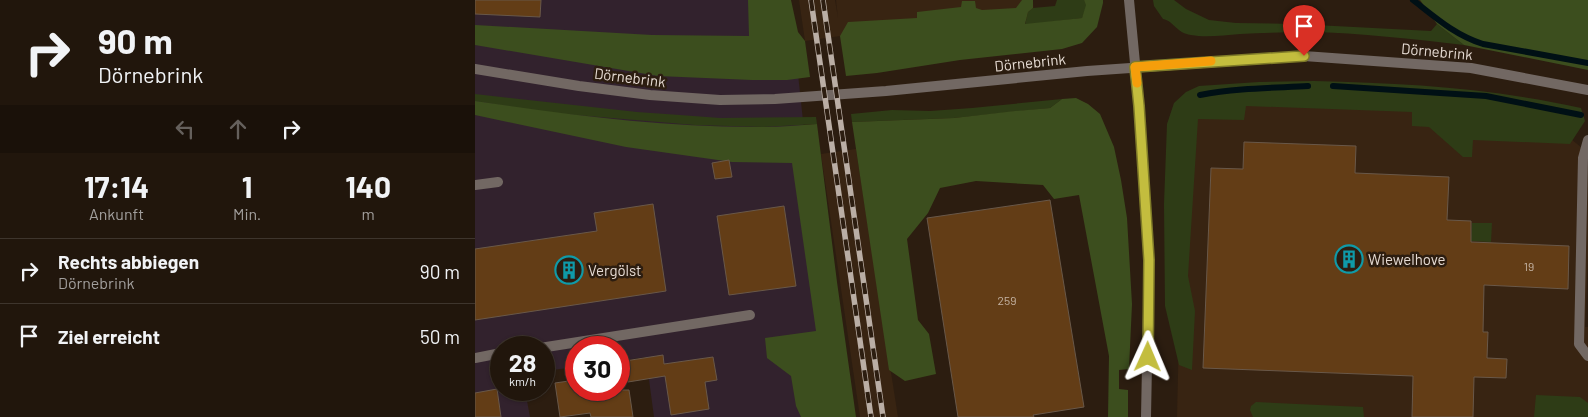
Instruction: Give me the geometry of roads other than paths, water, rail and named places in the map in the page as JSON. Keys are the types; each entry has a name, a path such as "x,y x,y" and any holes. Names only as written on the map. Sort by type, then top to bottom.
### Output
{"street":[{"path":"1129,0 1139,106 1149,260 1146,417"},
{"name":"Dörnebrink","path":"475,69 579,86 650,95 720,100 775,99 886,91 1135,67 1304,56 1471,68 1588,90"},
{"path":"1588,140 1583,158 1579,344 1588,356"},
{"path":"475,185 499,182"},
{"path":"555,346 750,315"},
{"path":"475,358 490,356"}],"waterway":[{"path":"1413,0 1455,31 1483,44 1588,63"},
{"path":"1200,95 1241,90 1308,86"},
{"path":"1333,86 1486,96 1581,115"}],"railway":[{"path":"811,0 871,417"},
{"path":"823,0 883,417"}],"place":[{"name":"Wiewelhove","path":"1349,259"},
{"name":"Vergölst","path":"569,270"}]}
